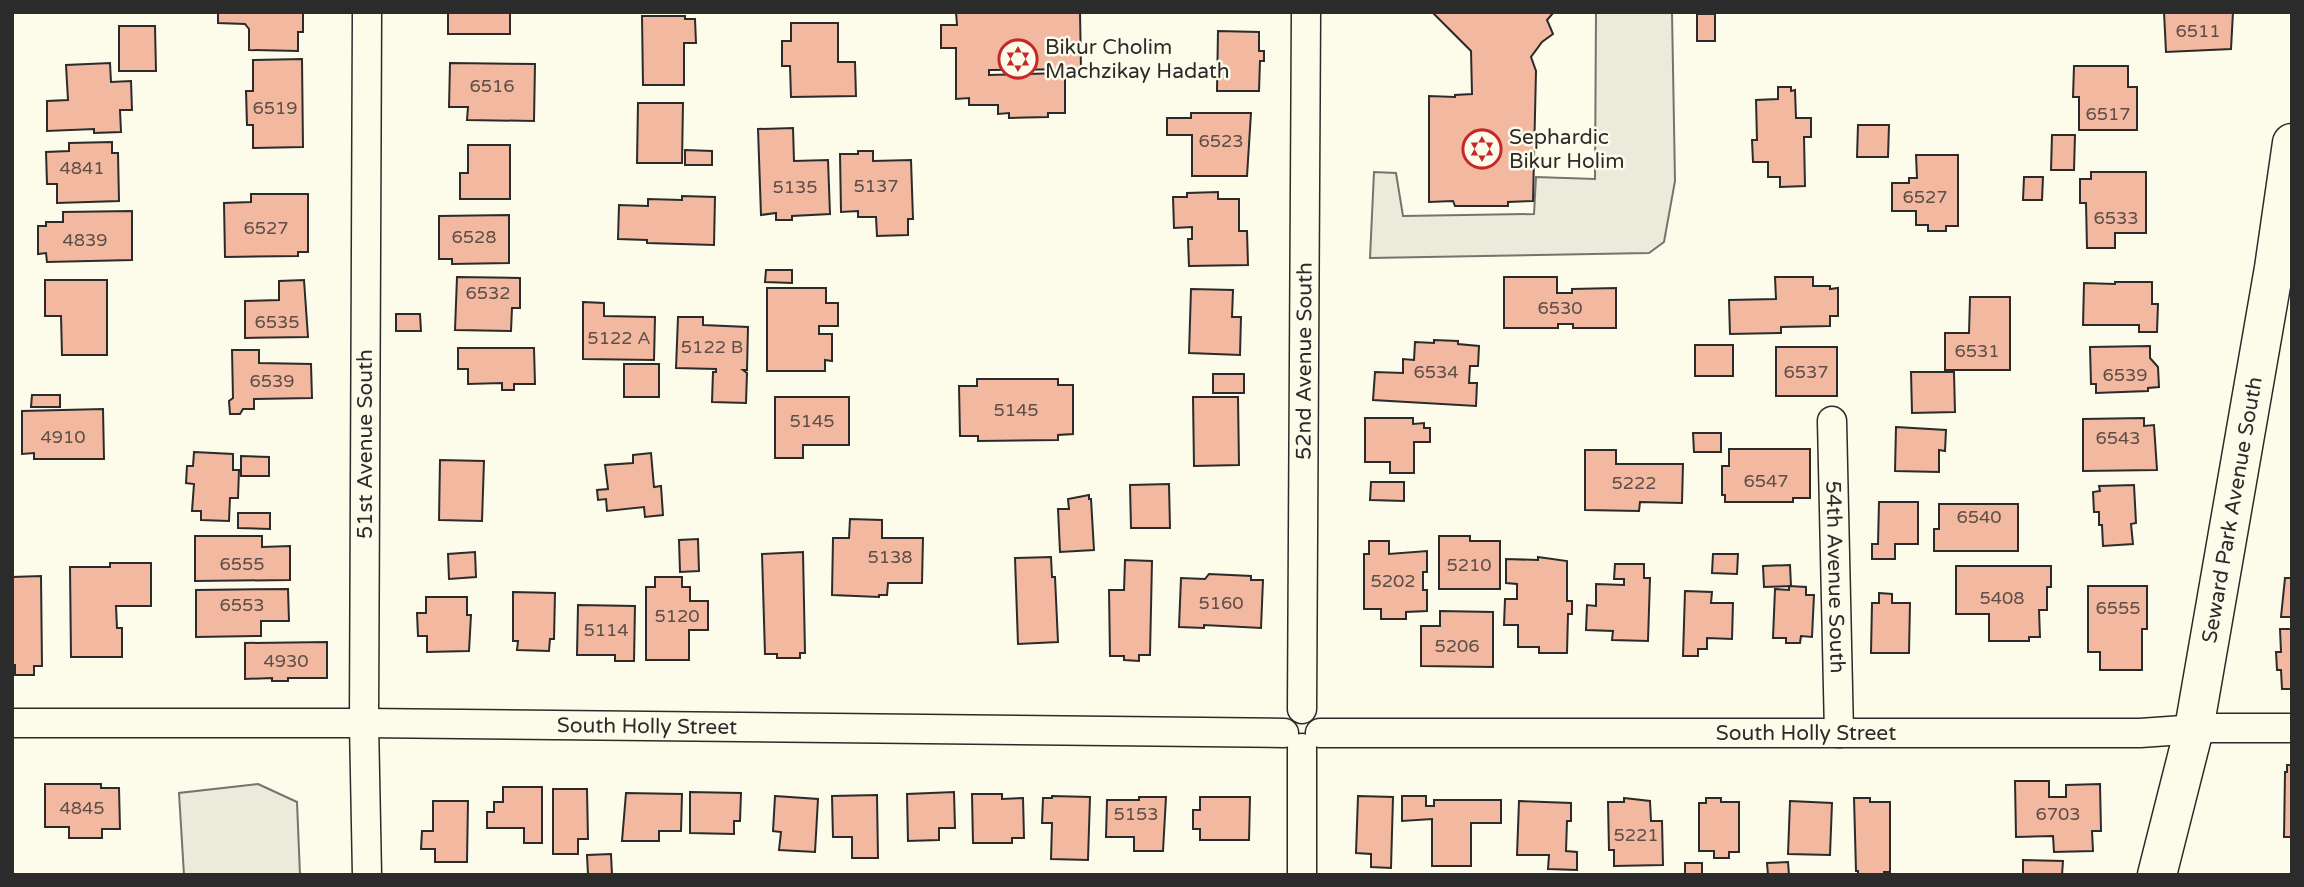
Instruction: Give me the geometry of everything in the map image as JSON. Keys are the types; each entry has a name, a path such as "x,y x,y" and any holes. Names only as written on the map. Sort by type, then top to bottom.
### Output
{"main road":[{"name":"Seward Park Avenue South","path":"2157,875 2194,729 2274,268 2292,143"}],"street":[{"name":"51st Avenue South","path":"367,12 364,723 367,875"},
{"name":"52nd Avenue South","path":"1302,738 1284,721 1288,715 1302,709 1306,12"},
{"name":"54th Avenue South","path":"1832,421 1839,733"},
{"name":"South Holly Street","path":"12,723 364,723 1302,738 2140,733 2194,729 2292,728"},
{"path":"1302,738 1302,875"}],"shaded area":[{"path":"1596,12 1672,12 1675,181 1664,242 1649,253 1370,258 1374,172 1396,173 1403,216 1534,214 1536,177 1595,179"},
{"path":"258,784 297,802 300,875 184,875 179,793"}],"building":[{"path":"218,12 303,12 303,32 298,32 298,51 249,50 249,29 245,24 218,23"},
{"path":"448,12 510,12 510,34 448,34"},
{"name":"Bikur Cholim Machzikay Hadath","path":"956,12 1080,12 1081,69 989,70 989,75 1065,73 1065,113 1048,113 1048,117 1009,118 1009,113 998,114 998,105 969,105 969,98 956,99 956,48 941,48 941,25 957,25"},
{"name":"Sephardic Bikur Holim","path":"1432,12 1554,12 1547,20 1553,34 1542,42 1531,57 1536,71 1533,201 1508,202 1508,206 1455,206 1453,201 1429,202 1429,96 1455,97 1472,94 1471,51"},
{"path":"2164,12 2233,12 2231,49 2166,52"},
{"path":"1697,14 1715,14 1715,41 1697,41"},
{"path":"642,16 685,16 685,19 695,19 696,43 684,43 684,85 643,85"},
{"path":"791,23 838,23 838,62 855,62 856,96 791,97 790,66 782,66 782,41 791,41"},
{"path":"119,26 155,26 156,71 119,71"},
{"path":"1218,31 1259,32 1259,51 1264,51 1264,61 1260,61 1259,91 1217,91"},
{"path":"302,59 303,147 253,148 253,125 247,125 246,91 253,91 253,60"},
{"path":"110,63 111,82 131,81 132,110 120,110 121,132 94,133 94,129 47,131 47,101 68,100 66,65"},
{"path":"450,63 535,64 534,121 467,120 468,107 449,107"},
{"path":"2074,66 2128,66 2128,87 2137,87 2137,130 2079,130 2079,97 2073,97"},
{"path":"1778,87 1791,87 1791,91 1795,90 1796,118 1811,118 1811,137 1804,137 1805,186 1780,187 1780,177 1768,177 1768,162 1753,162 1752,140 1757,140 1756,100 1778,99"},
{"path":"638,103 683,103 682,163 637,163"},
{"path":"1191,113 1251,113 1247,176 1192,176 1192,135 1167,135 1167,118 1191,118"},
{"path":"1858,125 1889,125 1888,157 1857,157"},
{"path":"793,128 794,161 828,160 830,214 792,216 792,220 776,220 776,213 761,215 758,129"},
{"path":"2052,135 2075,135 2074,170 2051,170"},
{"path":"112,142 112,153 118,153 119,201 57,203 57,184 47,184 46,152 69,151 69,143"},
{"path":"468,145 510,145 510,199 460,199 460,173 468,173"},
{"path":"685,150 712,151 712,165 685,165"},
{"path":"858,151 873,151 873,161 911,160 913,219 908,219 908,235 877,236 876,217 858,217 858,211 841,212 840,154 858,154"},
{"path":"1916,155 1958,155 1958,226 1946,226 1946,231 1928,231 1928,225 1916,225 1916,211 1892,211 1892,183 1909,183 1909,178 1917,178"},
{"path":"2091,172 2146,172 2146,233 2115,233 2115,248 2087,248 2086,203 2080,203 2080,179 2091,179"},
{"path":"2024,177 2043,177 2042,200 2023,200"},
{"path":"1218,192 1218,199 1239,199 1239,231 1247,231 1248,265 1189,266 1188,239 1192,239 1192,227 1174,228 1173,197 1187,197 1187,193"},
{"path":"251,194 308,194 308,252 298,252 298,256 225,257 224,203 251,202"},
{"path":"682,196 715,197 714,245 647,243 647,240 618,239 619,205 648,206 648,199 682,200"},
{"path":"132,211 132,260 47,262 46,253 38,254 38,226 46,226 46,222 63,222 63,212"},
{"path":"509,215 509,263 452,264 452,259 439,259 439,216"},
{"path":"766,270 792,270 792,283 765,282"},
{"path":"457,277 520,278 520,308 512,308 511,331 455,330"},
{"path":"1504,277 1557,277 1557,293 1572,293 1572,289 1616,288 1616,328 1573,328 1573,324 1558,324 1558,328 1504,328"},
{"path":"1775,277 1813,277 1813,286 1838,288 1838,316 1830,316 1830,326 1781,327 1781,333 1730,334 1729,300 1776,299"},
{"path":"45,280 107,280 107,355 62,355 61,316 45,316"},
{"path":"304,280 308,337 245,338 245,301 279,300 279,281"},
{"path":"2152,282 2152,304 2158,304 2157,332 2139,332 2139,325 2083,325 2084,283"},
{"path":"767,288 826,288 826,303 838,303 838,326 819,326 819,334 832,334 832,361 825,360 825,371 767,371"},
{"path":"1191,289 1233,290 1232,317 1241,317 1240,355 1189,353"},
{"path":"1970,297 2010,297 2010,370 1945,370 1945,333 1969,333"},
{"path":"583,302 604,303 604,316 655,317 654,360 583,359"},
{"path":"396,314 420,314 421,331 396,331"},
{"path":"678,317 703,317 703,325 748,327 747,370 743,370 747,373 746,403 712,402 713,372 716,372 716,369 676,368"},
{"path":"1434,340 1458,341 1458,344 1479,346 1478,366 1470,366 1469,383 1477,383 1476,406 1373,400 1375,372 1403,373 1403,359 1414,360 1415,342 1434,343"},
{"path":"1695,345 1733,345 1733,376 1695,376"},
{"path":"2150,346 2150,358 2158,367 2159,387 2148,388 2148,391 2096,393 2096,384 2091,384 2090,347"},
{"path":"1776,347 1837,347 1837,396 1776,396"},
{"path":"458,348 534,348 535,384 514,384 514,390 502,390 502,383 468,384 468,369 458,369"},
{"path":"232,350 259,350 259,363 311,364 312,398 254,399 254,409 243,409 240,414 230,414 229,401 233,398"},
{"path":"624,364 659,364 659,397 624,397"},
{"path":"1911,372 1954,372 1955,412 1912,413"},
{"path":"1213,374 1244,374 1244,393 1213,393"},
{"path":"977,379 1058,379 1058,385 1073,385 1073,434 1058,435 1058,440 978,441 978,436 960,436 959,386 977,386"},
{"path":"32,395 60,395 60,407 31,407"},
{"path":"775,397 849,397 849,445 803,445 803,458 775,458"},
{"path":"1193,397 1238,397 1239,465 1194,466"},
{"path":"103,409 104,459 34,459 34,453 22,454 22,411"},
{"path":"1365,418 1413,418 1413,424 1424,423 1424,428 1430,428 1430,442 1414,442 1414,473 1390,473 1390,462 1365,462"},
{"path":"2144,418 2144,426 2154,425 2157,470 2083,471 2083,419"},
{"path":"1896,427 1946,430 1945,451 1939,450 1939,472 1895,471"},
{"path":"1693,433 1721,433 1721,452 1694,452"},
{"path":"1729,449 1810,449 1810,498 1793,498 1793,502 1725,502 1725,495 1722,495 1722,466 1729,466"},
{"path":"1585,450 1616,450 1616,464 1683,464 1682,503 1640,502 1639,511 1585,510"},
{"path":"194,452 233,454 233,470 239,470 238,498 230,498 229,521 201,520 201,511 192,511 194,484 186,483 187,466 193,466"},
{"path":"651,453 654,487 661,486 663,515 645,517 644,507 607,511 606,499 598,500 597,490 608,489 605,465 633,463 633,455"},
{"path":"241,456 269,457 269,476 241,476"},
{"path":"440,460 484,461 482,521 439,520"},
{"path":"1371,482 1404,482 1404,501 1370,500"},
{"path":"1169,484 1170,528 1131,528 1130,485"},
{"path":"2134,485 2136,523 2131,524 2133,544 2103,546 2102,525 2099,525 2099,512 2094,512 2093,492 2100,491 2099,486"},
{"path":"1089,495 1094,550 1060,552 1058,509 1069,509 1068,499"},
{"path":"1879,502 1918,502 1918,544 1895,544 1895,559 1872,559 1872,544 1878,544"},
{"path":"1939,504 2018,504 2018,551 1934,551 1934,529 1939,529"},
{"path":"238,513 270,513 270,529 238,528"},
{"path":"850,519 882,520 882,538 923,538 922,583 888,583 887,595 879,597 832,595 833,538 849,538"},
{"path":"195,536 262,536 262,547 290,546 290,580 195,581"},
{"path":"1439,536 1470,536 1470,541 1500,541 1500,589 1439,589"},
{"path":"698,539 699,571 680,572 679,540"},
{"path":"1369,541 1389,541 1389,554 1427,551 1427,572 1423,572 1423,590 1427,590 1427,611 1406,612 1406,619 1381,619 1381,609 1364,609 1364,554 1369,554"},
{"path":"475,552 476,577 449,579 448,554"},
{"path":"803,552 805,653 800,653 800,658 777,658 777,654 765,654 762,554"},
{"path":"1713,554 1738,554 1737,574 1712,573"},
{"path":"1051,557 1052,577 1055,577 1058,642 1018,644 1015,558"},
{"path":"1538,557 1567,561 1567,601 1572,601 1572,614 1568,614 1567,653 1539,653 1539,647 1518,647 1518,625 1504,625 1505,599 1517,599 1517,584 1506,583 1506,559 1538,560"},
{"path":"1125,560 1152,561 1150,655 1139,655 1139,661 1124,660 1124,656 1110,656 1109,590 1124,590"},
{"path":"110,563 151,563 151,606 116,606 117,628 122,628 122,657 71,657 70,567 110,567"},
{"path":"1615,564 1644,564 1644,578 1650,578 1648,641 1612,640 1613,631 1586,630 1587,605 1596,606 1596,584 1624,585 1624,579 1614,579"},
{"path":"1790,565 1791,586 1764,587 1763,566"},
{"path":"1956,566 2051,566 2047,610 2039,610 2040,637 2029,637 2029,641 1989,641 1989,614 1956,614"},
{"path":"1209,574 1251,576 1251,580 1263,580 1261,628 1204,625 1204,628 1179,627 1181,578 1205,579"},
{"path":"41,576 42,666 34,666 34,675 15,675 15,665 12,665 12,577"},
{"path":"655,577 682,577 682,587 690,587 690,601 708,601 708,630 689,630 689,660 646,660 646,587 655,587"},
{"path":"2285,578 2292,578 2292,617 2281,617"},
{"path":"1789,586 1806,587 1806,595 1814,595 1812,637 1801,636 1800,643 1786,643 1786,638 1773,638 1775,589 1789,590"},
{"path":"2088,586 2147,586 2147,629 2142,629 2142,670 2100,670 2100,652 2088,652"},
{"path":"288,589 289,621 261,621 261,636 196,637 196,590"},
{"path":"1685,591 1712,592 1711,603 1733,603 1732,639 1707,638 1707,649 1698,649 1698,656 1683,656"},
{"path":"513,592 555,593 554,639 550,639 549,651 517,650 518,641 513,641"},
{"path":"1879,593 1892,594 1892,603 1910,603 1909,653 1871,653 1872,603 1879,603"},
{"path":"426,597 467,597 467,615 471,615 469,651 427,652 427,636 418,636 417,613 426,613"},
{"path":"578,605 635,606 634,661 615,661 615,655 577,655"},
{"path":"1440,611 1493,612 1493,667 1421,666 1421,626 1440,626"},
{"path":"2280,629 2292,629 2292,689 2282,689 2281,670 2277,670 2276,652 2281,652"},
{"path":"327,642 327,678 288,678 288,681 272,681 272,678 245,679 245,643"},
{"path":"2287,765 2292,765 2292,837 2284,837"},
{"path":"2015,781 2049,781 2049,797 2066,797 2066,785 2100,784 2101,831 2092,831 2093,851 2054,852 2053,836 2016,837"},
{"path":"45,784 101,784 101,788 119,788 120,829 102,829 102,838 69,838 69,827 45,827"},
{"path":"503,787 542,787 542,843 524,843 524,828 487,828 487,812 494,812 494,802 503,802"},
{"path":"553,789 587,789 588,839 578,839 578,854 553,854"},
{"path":"690,792 741,793 740,821 734,821 734,834 690,833"},
{"path":"954,792 955,828 939,828 939,840 908,841 907,794"},
{"path":"626,793 682,794 681,831 659,831 659,841 622,841"},
{"path":"972,794 1002,794 1002,799 1023,798 1024,838 1012,838 1012,843 973,843"},
{"path":"877,795 878,858 852,858 852,837 833,837 832,796"},
{"path":"775,796 818,799 815,852 779,850 781,832 773,831"},
{"path":"1358,796 1393,797 1391,868 1371,867 1371,854 1356,853"},
{"path":"1402,796 1426,796 1426,806 1434,806 1434,800 1501,800 1501,823 1471,823 1471,866 1432,866 1432,819 1402,821"},
{"path":"1090,797 1088,860 1051,859 1052,823 1042,823 1043,798"},
{"path":"1139,797 1166,797 1163,851 1134,851 1134,837 1106,837 1107,800 1139,800"},
{"path":"1200,797 1250,797 1249,840 1200,840 1200,829 1193,829 1193,810 1200,810"},
{"path":"1624,798 1650,801 1651,821 1662,821 1663,865 1614,866 1614,850 1609,850 1608,802 1624,802"},
{"path":"1706,798 1721,798 1721,802 1739,802 1739,852 1729,852 1729,858 1714,858 1714,851 1699,851 1699,803 1706,803"},
{"path":"1854,798 1870,798 1870,802 1890,802 1890,872 1884,872 1884,875 1858,875 1856,871"},
{"path":"433,801 468,801 467,862 435,862 435,849 421,849 422,831 433,831"},
{"path":"1519,801 1571,803 1571,821 1567,821 1566,851 1577,852 1577,870 1548,869 1549,855 1517,855"},
{"path":"1790,801 1832,803 1830,855 1788,854"},
{"path":"611,854 612,875 588,875 587,855"},
{"path":"2023,860 2063,861 2062,875 2023,875"},
{"path":"1788,862 1789,875 1768,875 1767,863"},
{"path":"1685,863 1702,863 1702,875 1685,875"}],"place":[{"name":"Bikur Cholim Machzikay Hadath","path":"1018,59"},
{"name":"Sephardic Bikur Holim","path":"1482,149"}]}
